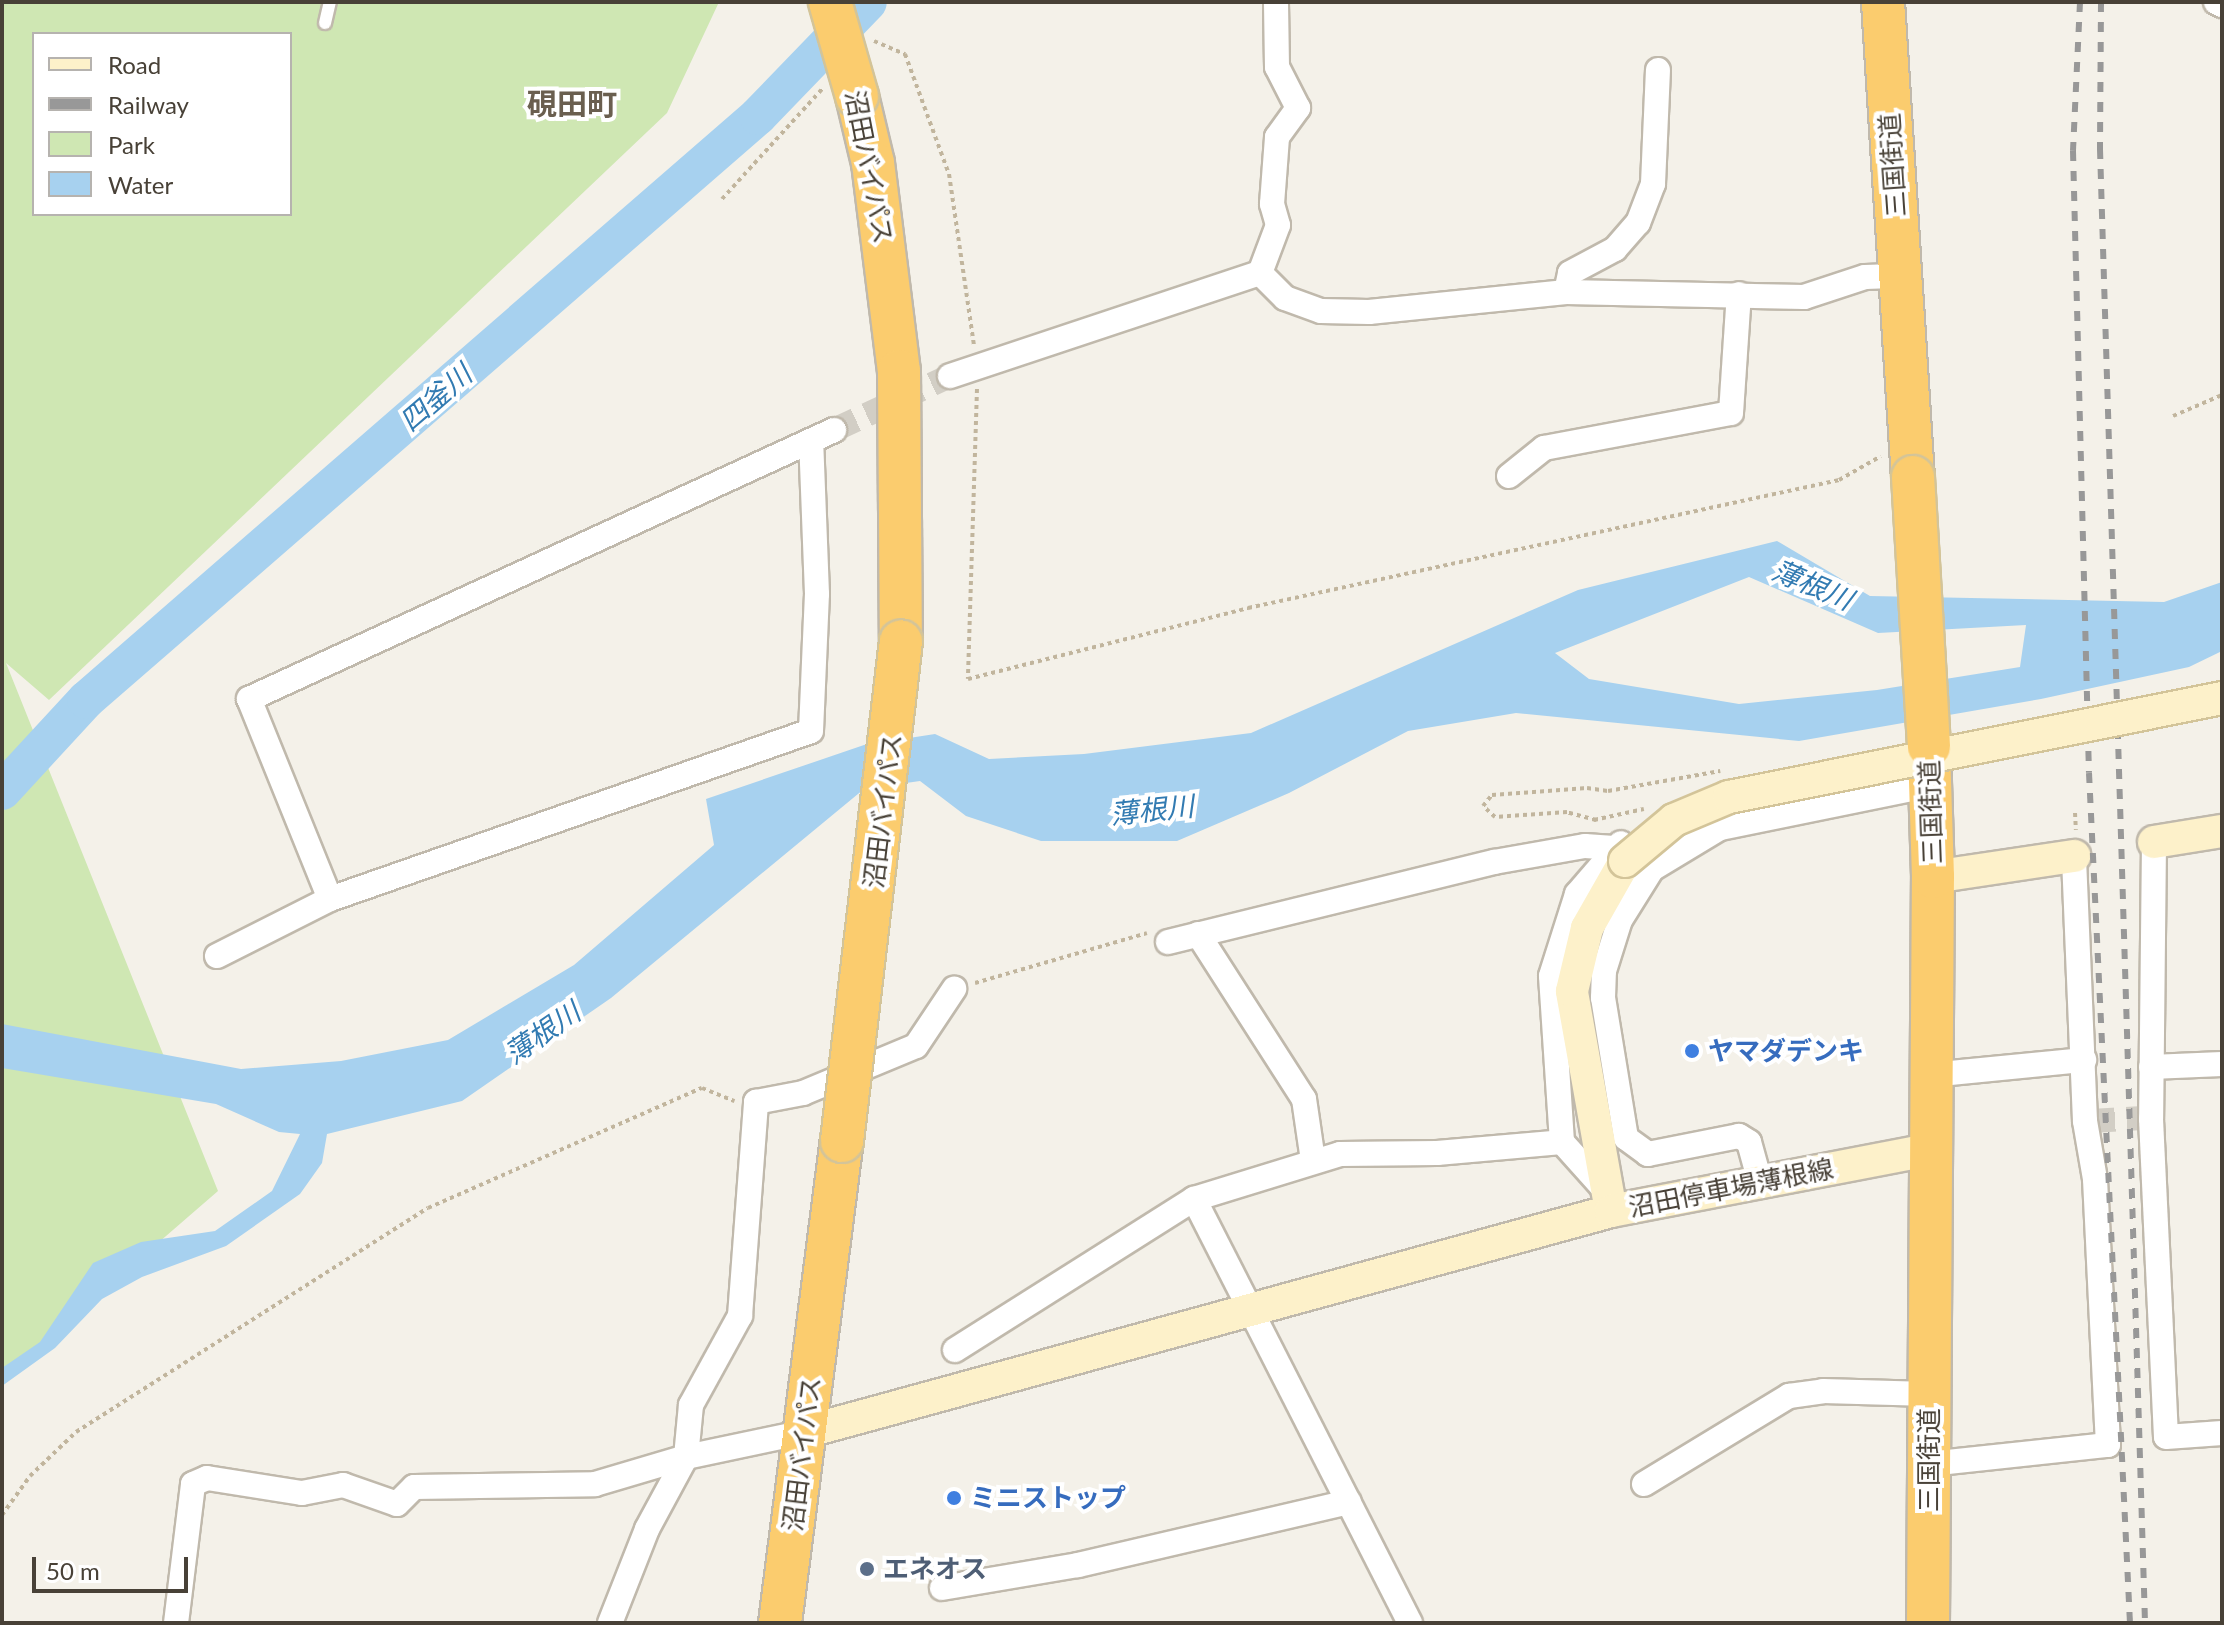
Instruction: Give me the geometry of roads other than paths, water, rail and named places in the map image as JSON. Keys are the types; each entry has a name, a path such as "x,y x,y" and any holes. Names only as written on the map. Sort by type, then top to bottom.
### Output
{"highway":[{"name":"沼田バイパス","path":"780,1623 842,1141 901,641 899,371 873,163 841,90 830,2"},
{"name":"三国街道","path":"1883,2 1930,766 1933,877 1928,1623"}],"main road":[{"name":"沼田停車場薄根線","path":"1929,1150 1760,1182 1608,1200 1572,991 1587,928 1619,855 1674,820 1729,797 2222,698"},
{"path":"2154,842 2222,831"},
{"path":"1933,877 2074,856"},
{"path":"805,1432 1251,1308 1608,1200"}],"street":[{"path":"1260,273 1278,225 1272,204 1277,137 1298,108 1277,67 1276,2"},
{"path":"2216,2 2222,5"},
{"path":"1566,292 1570,273 1615,249 1638,223 1653,184 1658,70"},
{"path":"1260,273 1285,298 1321,311 1369,312 1566,292 1804,297 1865,277 1900,276"},
{"path":"950,376 1260,273"},
{"path":"1509,476 1544,448 1731,413 1739,294"},
{"path":"330,899 249,699 834,430"},
{"path":"217,956 330,899 811,731 817,594 811,441"},
{"path":"1760,1182 1749,1142 1739,1136 1648,1154 1626,1138 1604,971 1620,920 1652,869 1720,828 1801,808 1930,766"},
{"path":"1608,1200 1562,1142 1551,976 1577,894 1619,855 1624,841 1698,839"},
{"path":"2154,842 2151,1067 2147,1119 2166,1437 2222,1433"},
{"path":"1168,942 1494,862 1585,846 1619,855"},
{"path":"1929,1464 2108,1445 2074,856"},
{"path":"1198,934 1304,1099 1313,1161"},
{"path":"610,1623 647,1529 686,1457 691,1405 740,1316 756,1102 803,1093 916,1046 954,989"},
{"path":"1930,1075 2084,1060"},
{"path":"2151,1067 2222,1064"},
{"path":"955,1350 1194,1199 1340,1154 1437,1153 1562,1142"},
{"path":"1194,1199 1410,1623"},
{"path":"1644,1484 1789,1396 1823,1391 1929,1394"},
{"path":"176,1623 193,1484 207,1478 302,1493 343,1485 397,1504 414,1487 595,1484 686,1457 805,1432"},
{"path":"942,1588 1078,1565 1349,1502"}],"lane":[{"path":"325,23 330,2"}],"water":[{"name":"薄根川","path":"1777,541 1870,596 2164,602 2222,582 2222,651 2189,667 2041,699 1799,741 1516,713 1408,731 1289,793 1177,841 1041,841 966,816 920,781 864,789 611,998 462,1101 327,1134 322,1163 300,1194 226,1246 142,1277 102,1299 55,1348 2,1386 2,1368 40,1342 93,1263 141,1242 215,1231 272,1191 300,1134 279,1132 216,1104 2,1068 2,1024 241,1069 341,1061 448,1040 574,965 714,845 706,799 864,745 935,734 989,759 1084,754 1251,733 1578,590","holes":["1749,577 1878,633 2026,625 2020,667 1877,690 1739,704 1589,679 1555,653"]}],"waterway":[{"name":"四釜川","path":"2,791 86,700 758,116 868,2"}],"tunnel":[{"path":"834,430 950,376"},
{"path":"2091,1121 2143,1118"}],"railway":[{"path":"2080,2 2073,151 2089,773 2130,1623"},
{"path":"2101,2 2100,149 2145,1623"}],"place":[{"name":"ヤマダデンキ","path":"1692,1051"},
{"name":"ミニストップ","path":"954,1498"},
{"name":"エネオス","path":"867,1569"}],"district":[{"name":"硯田町","path":"572,103"}]}
